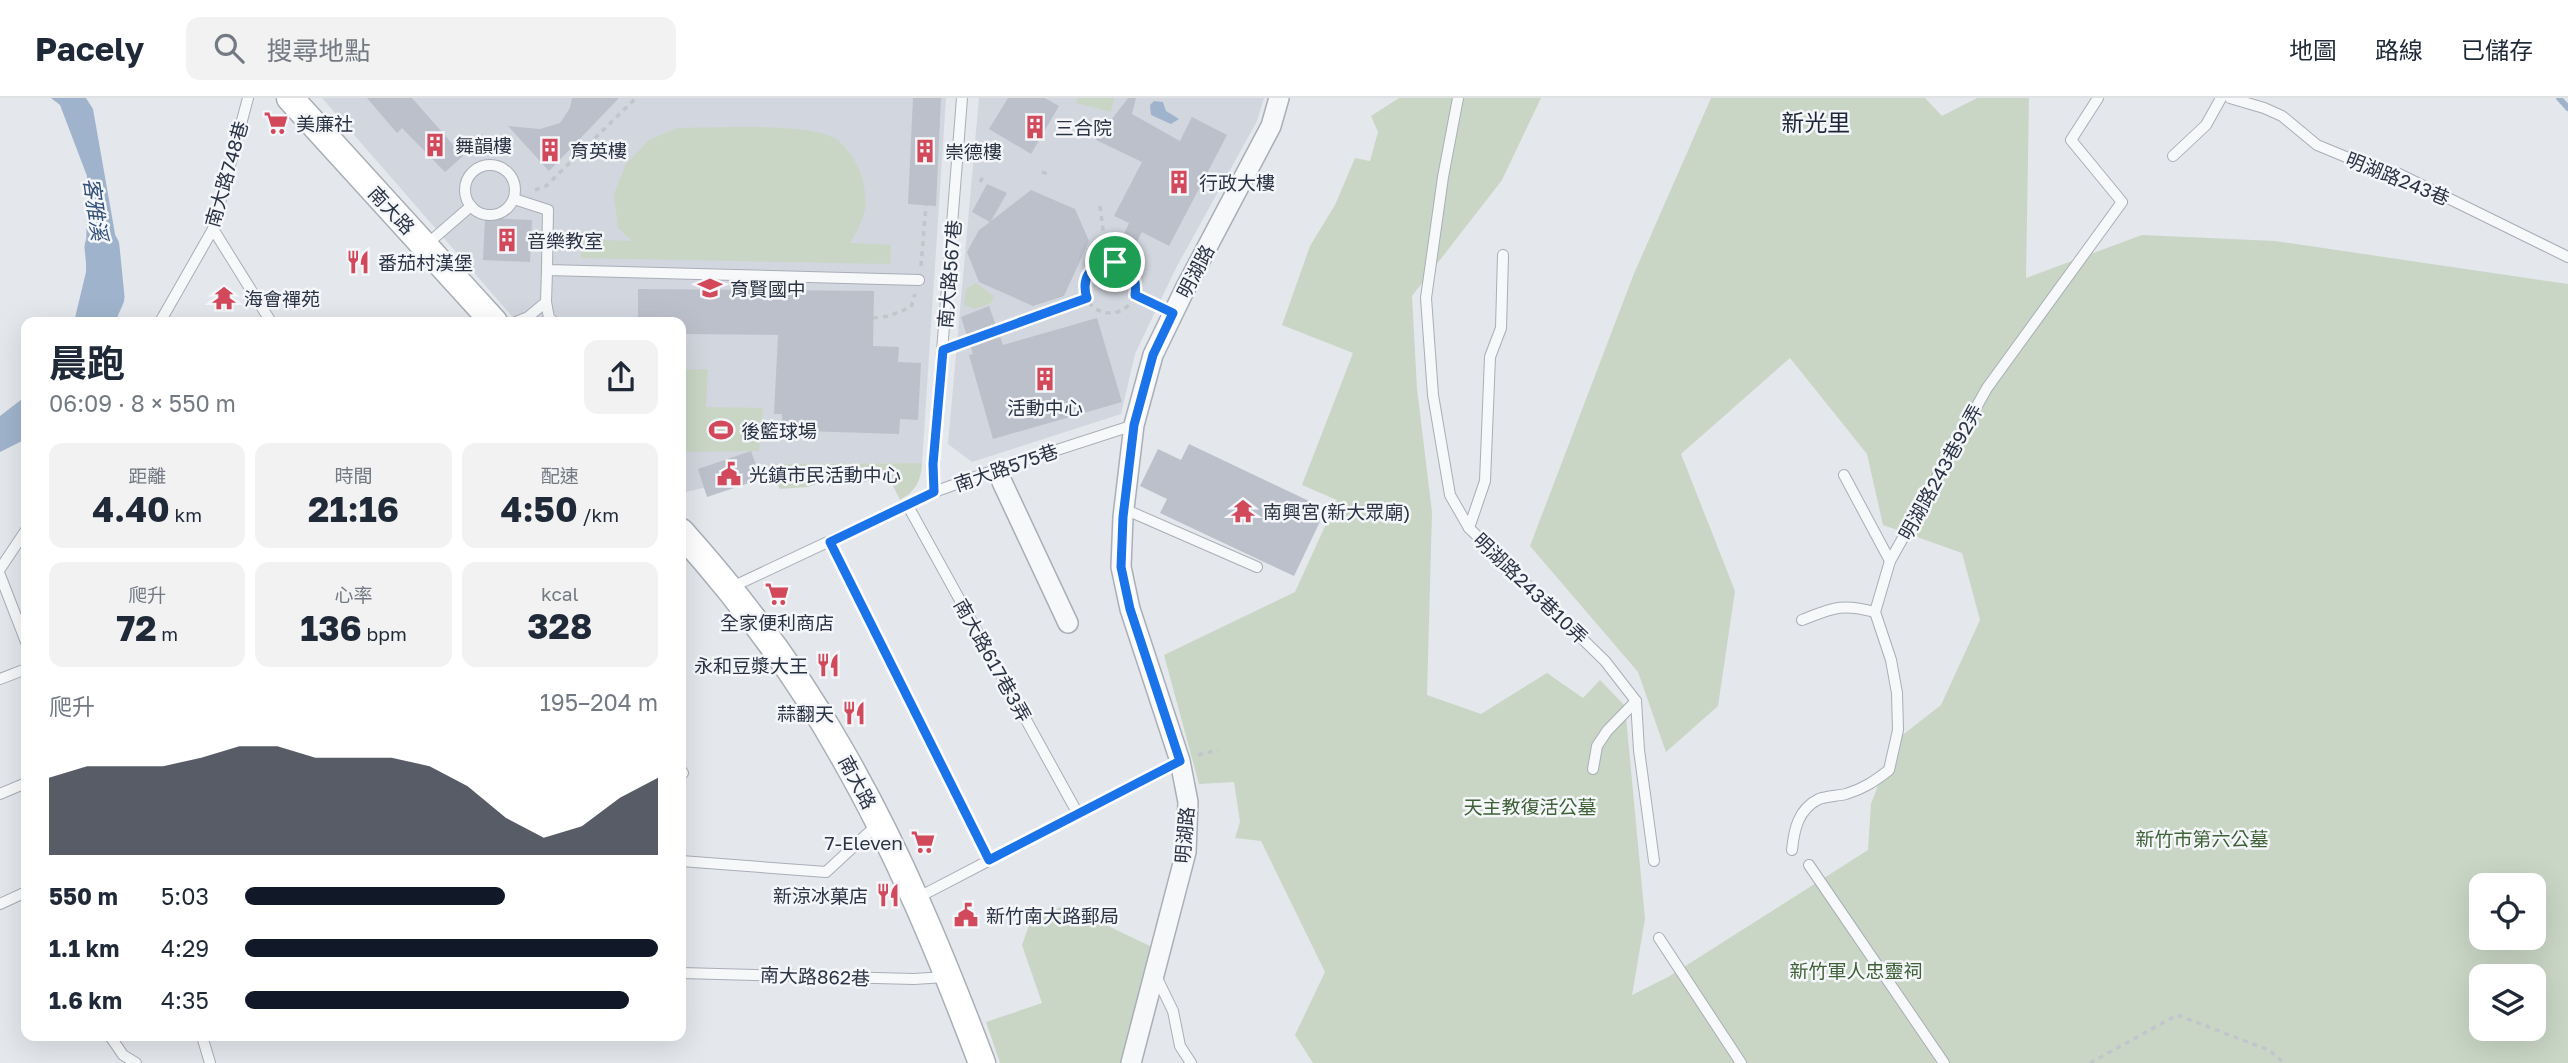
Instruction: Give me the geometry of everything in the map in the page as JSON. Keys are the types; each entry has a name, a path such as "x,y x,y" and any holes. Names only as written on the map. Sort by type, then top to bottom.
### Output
{"main road":[{"name":"南大路","path":"290,98 490,317"},
{"name":"南大路","path":"688,545 729,589 789,670 839,748 880,823 916,898 950,977 982,1063"}],"street":[{"name":"明湖路","path":"1130,1063 1186,852 1188,802 1180,761 1130,609 1121,567 1124,509 1134,425 1153,355 1271,126 1279,98"},
{"path":"1002,482 1068,623"}],"lane":[{"name":"南大路748巷","path":"163,317 213,229 248,98"},
{"name":"南大路567巷","path":"934,492 933,464 962,98"},
{"name":"明湖路243巷10弄","path":"1458,98 1443,177 1426,298 1433,395 1450,495 1469,528 1605,661 1636,701"},
{"name":"明湖路243巷92弄","path":"1875,612 1890,561 1987,388 2122,202 2071,140 2098,98"},
{"path":"2174,156 2206,125 2221,98"},
{"name":"明湖路243巷","path":"2230,98 2282,116 2317,145 2363,164 2397,173 2568,257"},
{"path":"2264,108 2273,98"},
{"path":"488,166 504,169 514,182 514,198 505,211 491,215 476,211 471,206 465,192 466,184 474,172 488,166"},
{"path":"514,198 548,210 546,302 549,317"},
{"path":"425,245 471,206"},
{"path":"213,229 268,317"},
{"path":"1469,528 1485,481 1490,357 1501,328 1503,255"},
{"path":"547,270 919,280"},
{"path":"527,317 546,302"},
{"name":"南大路575巷","path":"729,589 934,492 1134,425"},
{"path":"1844,475 1890,561"},
{"name":"南大路617巷3弄","path":"908,506 1078,814"},
{"path":"1124,509 1257,567"},
{"path":"0,569 21,538"},
{"path":"830,542 989,860"},
{"path":"0,575 21,629"},
{"path":"1792,850 1795,828 1801,814 1818,799 1847,794 1870,785 1889,770 1898,730 1897,693 1891,660 1875,612 1852,606 1833,607 1802,620"},
{"path":"0,679 21,671"},
{"path":"1593,769 1597,746 1636,701"},
{"path":"1636,701 1639,750 1654,861"},
{"path":"916,898 1180,761"},
{"path":"0,794 21,785"},
{"path":"686,861 826,872 880,823"},
{"path":"1809,865 1944,1063"},
{"path":"0,904 21,894"},
{"path":"1659,938 1741,1063"},
{"path":"1155,972 1173,1011 1180,1046 1191,1063"},
{"name":"南大路862巷","path":"686,973 914,979 950,977"},
{"path":"113,1041 123,1055 136,1063"},
{"path":"203,1041 210,1063"}],"path":[{"path":"514,198 546,186 636,98"},
{"path":"974,158 982,160"},
{"path":"1042,172 1051,175"},
{"path":"1100,206 1107,261"},
{"path":"1107,261 1123,264 1135,278 1135,295 1123,309 1115,312 1098,310 1084,291 1087,274 1092,268 1107,261"},
{"path":"1135,295 1173,313"},
{"path":"943,350 1087,298"},
{"path":"2090,1063 2177,1015 2269,1050 2284,1063"}],"shaded area":[{"name":"育賢國中","path":"322,98 946,98 922,463 770,464 770,473 686,492 686,317 513,317"},
{"path":"979,98 1264,98 1257,121 1176,268 1135,354 1121,414 972,462 948,444"}],"green space":[{"path":"1077,98 1114,98 1111,112 1076,103"},
{"path":"1399,98 1541,98 1502,180 1412,296 1417,389 1432,512 1427,695 1481,714 1547,673 1583,698 1600,680 1625,706 1645,919 1632,995 1668,977 1868,850 1871,804 1895,741 1941,705 1980,620 1962,553 1883,525 1867,454 1790,358 1681,454 1735,591 1718,706 1666,752 1638,672 1530,546 1633,276 1711,98 1925,98 1942,116 1977,98 2029,98 2026,278 2142,235 2275,241 2568,284 2568,1063 1313,1063 1295,1035 1325,972 1261,841 1235,838 1240,822 1234,782 1199,784 1164,655 1295,592 1337,500 1302,485 1353,353 1282,325 1310,246 1335,205 1355,158 1370,161 1378,132 1371,116"},
{"path":"677,128 783,128 805,130 836,139 857,164 865,194 863,217 850,243 891,245 890,264 581,258 581,239 632,241 618,228 614,194 626,164 649,140"},
{"path":"976,283 994,296 991,303 975,309 964,305 966,289"},
{"name":"後籃球場","path":"708,369 706,407 763,408 759,451 686,452 686,370"},
{"path":"922,463 917,485 900,500 888,476 855,482 851,476 830,486 826,480 808,487 780,489 770,473 769,464"},
{"path":"1064,905 1152,947 1121,1063 1000,1063 986,1022 1042,1003 1022,945 1029,925"}],"water":[{"name":"客雅溪","path":"51,98 86,98 93,109 117,245 101,317 75,317 86,272 87,176 60,105"},
{"path":"1154,101 1163,102 1166,111 1179,119 1171,124 1151,115 1150,105"},
{"path":"21,400 21,442 0,452 0,416"}],"building":[{"name":"舞韻樓","path":"367,98 412,98 463,156 445,172 402,128 397,133"},
{"name":"育英樓","path":"572,98 619,98 549,171 508,126 540,129 560,123 570,108"},
{"name":"崇德樓","path":"913,98 941,98 936,206 908,204"},
{"name":"三合院","path":"1008,98 1045,98 1059,106 1031,154 989,129"},
{"name":"行政大樓","path":"1128,98 1136,98 1132,114 1180,141 1192,117 1227,135 1169,246 1142,232 1135,245 1122,238 1129,223 1114,216 1142,162 1096,140"},
{"path":"987,184 1007,193 991,221 1031,190 1075,209 1089,241 1064,296 1033,306 979,282 967,252 979,230 990,222 972,212"},
{"name":"音樂教室","path":"485,218 532,220 530,262 483,260"},
{"path":"638,289 874,291 873,346 899,347 898,362 921,363 918,420 900,419 899,434 803,431 803,423 782,423 782,414 774,414 778,335 686,334 686,317 638,317"},
{"name":"活動中心","path":"989,306 1003,345 1097,318 1122,402 993,439 969,355 973,354 961,317"},
{"name":"南興宮(新大眾廟)","path":"1189,444 1326,509 1294,576 1160,513 1167,499 1140,486 1158,449 1181,460"},
{"name":"光鎮市民活動中心","path":"751,451 761,479 707,497 698,469"}],"waterway":[{"path":"2559,98 2568,108"},
{"name":"客雅溪","path":"98,317 107,297 102,247"}],"place":[{"name":"美廉社","path":"276,123"},
{"name":"三合院","path":"1035,127"},
{"name":"舞韻樓","path":"435,145"},
{"name":"育英樓","path":"550,150"},
{"name":"崇德樓","path":"925,151"},
{"name":"行政大樓","path":"1179,182"},
{"name":"音樂教室","path":"507,240"},
{"name":"番茄村漢堡","path":"358,262"},
{"name":"育賢國中","path":"710,288"},
{"name":"海會禪苑","path":"224,298"},
{"name":"活動中心","path":"1045,379"},
{"name":"後籃球場","path":"721,430"},
{"name":"光鎮市民活動中心","path":"729,474"},
{"name":"南興宮(新大眾廟)","path":"1243,511"},
{"name":"全家便利商店","path":"777,594"},
{"name":"永和豆漿大王","path":"828,665"},
{"name":"蒜翻天","path":"854,713"},
{"name":"7-Eleven","path":"923,842"},
{"name":"新涼冰菓店","path":"888,895"},
{"name":"新竹南大路郵局","path":"966,915"}],"district":[{"name":"新光里","path":"1816,122"}],"route":[{"path":"1115,262 1123,264 1135,278 1135,295 1173,313 1153,355 1134,425 1123,517 1121,567 1130,609 1180,761 989,860 830,542 934,492 933,464 943,350 1087,298 1084,291 1087,274 1099,264 1115,262"}],"park label":[{"name":"天主教復活公墓","path":"1530,806"},
{"name":"新竹市第六公墓","path":"2202,838"},
{"name":"新竹軍人忠靈祠","path":"1856,970"}]}
